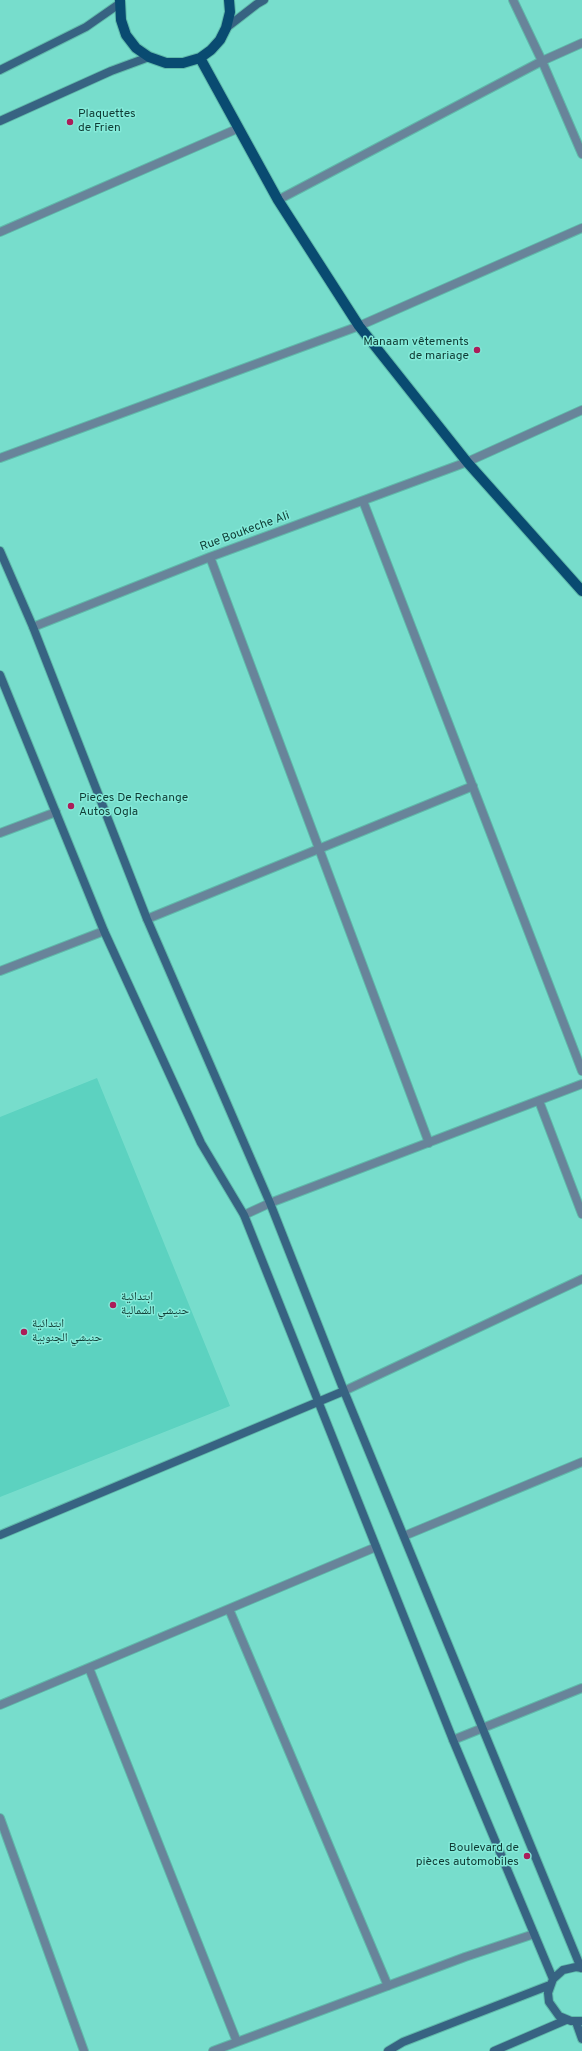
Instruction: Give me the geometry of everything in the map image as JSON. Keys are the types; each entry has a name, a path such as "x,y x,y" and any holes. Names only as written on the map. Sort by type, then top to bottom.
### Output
{"main road":[{"path":"119,2 120,20 126,35 136,48 149,57 166,63 183,63 200,58 211,50 220,40 226,28 230,12 229,0"},
{"path":"200,58 278,200 359,326 467,462 582,591"}],"street":[{"path":"226,28 264,0"},
{"path":"513,0 542,61 582,154"},
{"path":"0,70 86,27 119,2"},
{"path":"278,200 542,61 582,43"},
{"path":"0,121 111,71 149,57"},
{"path":"0,232 239,128"},
{"path":"0,458 359,326 582,228"},
{"name":"Rue Boukeche Ali","path":"33,626 210,557 467,462 582,410"},
{"path":"363,501 582,1070"},
{"path":"0,551 33,626 146,919 270,1203 344,1391 582,1968"},
{"path":"210,557 429,1143"},
{"path":"0,675 104,931 201,1143 244,1215 453,1740 534,1934 552,1982"},
{"path":"146,919 473,786"},
{"path":"0,833 56,812"},
{"path":"0,971 104,931"},
{"path":"244,1215 270,1203 582,1084"},
{"path":"539,1101 582,1214"},
{"path":"0,1535 344,1391 582,1279"},
{"path":"404,1536 582,1462"},
{"path":"0,1705 376,1547"},
{"path":"229,1609 388,1986"},
{"path":"89,1668 237,2042"},
{"path":"453,1740 582,1688"},
{"path":"0,1818 84,2051"},
{"path":"213,2051 534,1934"},
{"path":"566,2020 556,2013 549,2002 548,1993 552,1982 563,1970 576,1967 582,1968"},
{"path":"388,2051 403,2042 552,1982"},
{"path":"494,2051 566,2020 579,2021 582,2039"}],"shaded area":[{"name":"ابتدائية حنيشي الشمالية","path":"97,1078 230,1406 0,1497 0,1117"}],"place":[{"name":"Plaquettes de Frien","path":"70,122"},
{"name":"Manaam vêtements de mariage","path":"477,350"},
{"name":"Pieces De Rechange Autos Ogla","path":"71,806"},
{"name":"ابتدائية حنيشي الشمالية","path":"113,1305"},
{"name":"ابتدائية حنيشي الجنوبية","path":"24,1332"},
{"name":"Boulevard de pièces automobiles","path":"527,1856"}]}
